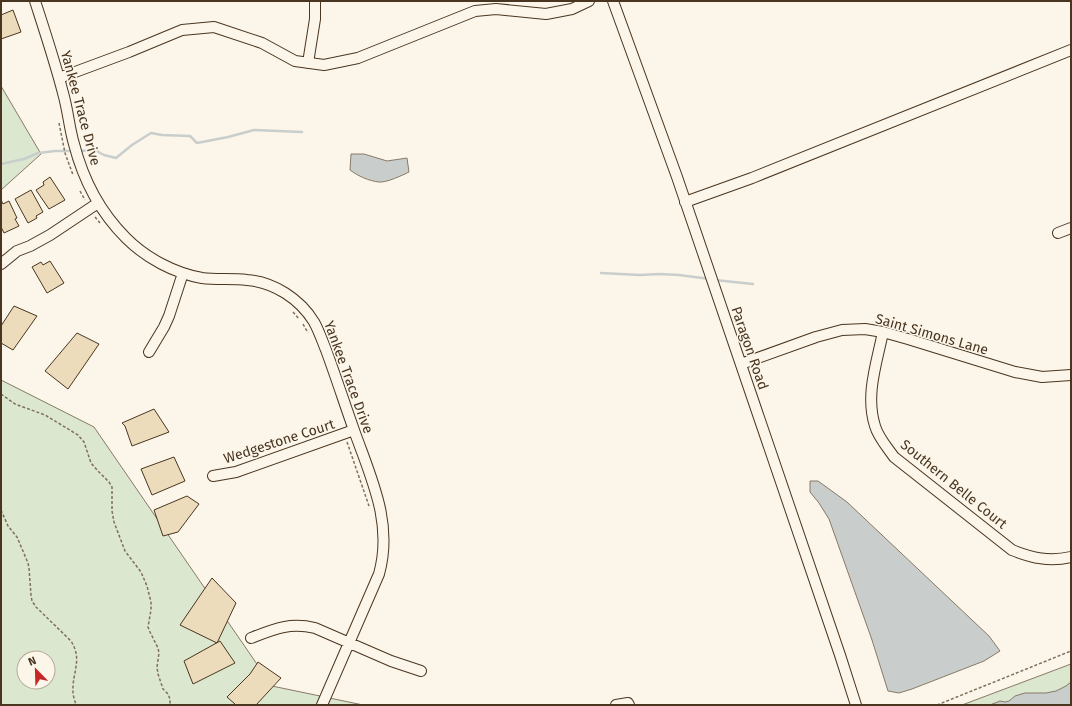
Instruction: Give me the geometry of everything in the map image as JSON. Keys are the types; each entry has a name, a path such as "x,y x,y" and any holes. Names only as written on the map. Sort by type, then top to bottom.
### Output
{"street":[{"name":"Yankee Trace Drive","path":"35,1 65,100 73,142 89,186 94,206 114,224 126,238 142,251 157,261 183,273 204,278 260,282 284,292 306,311 317,328 326,350 349,432 377,495 383,523 384,551 383,562 379,574 322,705"},
{"path":"308,63 315,19 315,1"},
{"path":"59,78 129,52 182,30 214,27 262,43 295,61 324,66 358,58 475,11 496,8 546,14 572,9 589,1"},
{"name":"Paragon Road","path":"612,1 637,66 685,202 856,705"},
{"path":"685,202 752,178 1071,50"},
{"path":"1,264 17,251 50,235 94,206"},
{"path":"1058,233 1071,228"},
{"path":"149,352 169,316 183,273"},
{"name":"Saint Simons Lane","path":"741,364 842,330 865,329 883,332 1015,372 1042,377 1071,375"},
{"name":"Southern Belle Court","path":"883,332 872,385 871,406 875,426 883,442 894,457 1012,550 1028,556 1048,560 1071,557"},
{"name":"Wedgestone Court","path":"213,476 236,472 349,432"},
{"path":"251,638 281,628 295,625 305,626 315,628 385,658 421,671"},
{"path":"616,705 628,703 629,705"}],"path":[{"path":"58,117 65,153 75,178"},
{"path":"78,185 84,199 94,206 103,227"},
{"path":"292,311 310,336"},
{"path":"1,394 15,404 45,415 78,435 84,442 90,463 112,487 112,511 114,522 125,551 141,572 147,586 151,602 148,627 158,648 158,674 163,689 168,694 170,699 170,705"},
{"path":"349,432 370,511"},
{"path":"1,510 8,526 17,537 28,562 32,601 40,612 71,641 75,647 77,662 73,691 76,705"},
{"path":"937,705 1071,651"}],"green space":[{"path":"1,86 41,154 1,190"},
{"path":"1,380 94,427 272,686 363,705 1,705"},
{"path":"1071,664 1071,705 962,705"}],"shaded area":[{"path":"351,154 364,154 387,161 407,158 409,172 382,182 371,181 350,170"},
{"path":"810,481 818,481 847,502 989,636 1000,651 984,661 912,689 899,693 888,691 872,640 829,519 810,492"},
{"path":"1071,682 1071,705 990,705 1000,701 1009,701 1015,696 1025,693 1046,693 1056,691"}],"building":[{"path":"13,10 21,32 1,39 1,15"},
{"path":"50,177 65,200 49,209 36,190 44,185 43,182"},
{"path":"31,190 43,212 36,216 37,218 28,223 15,199"},
{"path":"1,200 3,204 9,201 19,226 4,233 1,227"},
{"path":"50,261 64,283 47,293 32,267 41,262 43,265"},
{"path":"14,306 37,316 13,350 1,343 1,326"},
{"path":"77,333 99,344 68,389 45,371"},
{"path":"154,409 169,432 132,446 125,426 122,423"},
{"path":"174,457 185,481 152,495 141,469"},
{"path":"187,496 199,504 178,532 163,536 154,510"},
{"path":"212,578 236,603 217,643 180,625"},
{"path":"220,641 235,663 193,684 184,661"},
{"path":"258,662 281,678 256,705 236,705 227,697 250,674"}],"waterway":[{"path":"80,151 95,150 104,155 116,158 132,145 151,133 190,136 197,143 254,130 302,132"},
{"path":"1,164 24,159 38,153 73,151"},
{"path":"601,273 679,275 710,279"},
{"path":"715,280 753,284"}]}
